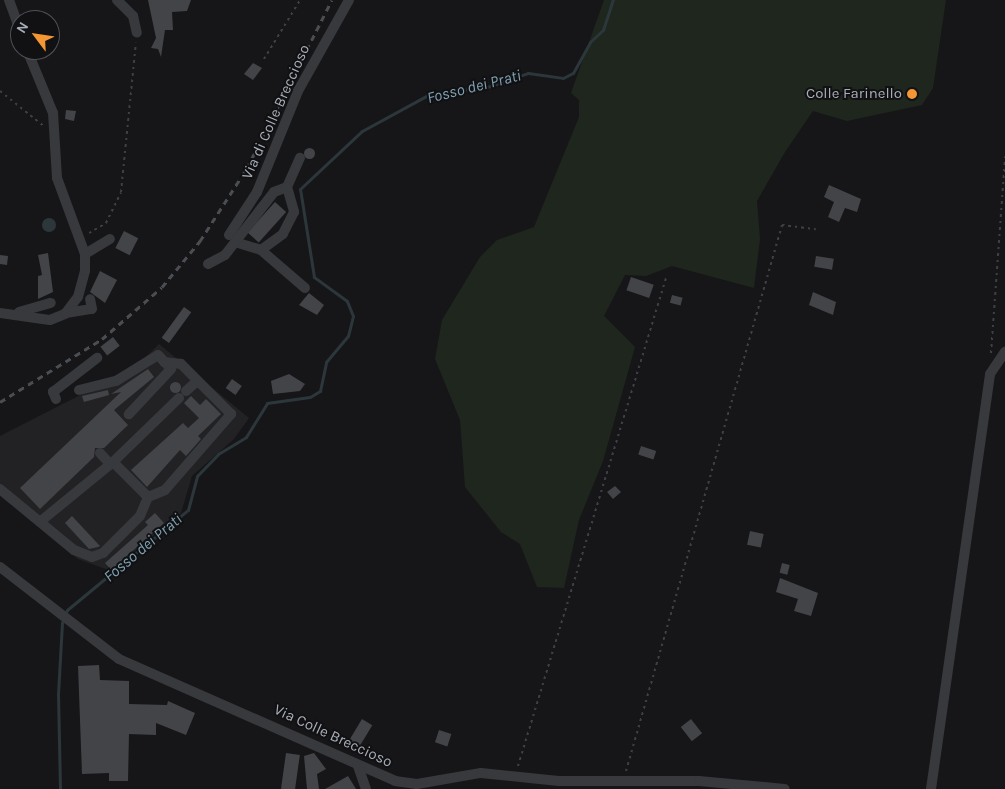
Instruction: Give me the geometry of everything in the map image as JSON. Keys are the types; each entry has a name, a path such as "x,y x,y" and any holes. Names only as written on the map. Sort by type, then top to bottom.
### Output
{"street":[{"path":"118,0 133,16 137,33"},
{"name":"Via di Colle Breccioso","path":"232,238 257,192 298,91 349,0"},
{"path":"32,60 47,93 57,178 85,254 78,297 66,313"},
{"path":"261,250 283,234 294,212 287,187 300,158"},
{"path":"208,264 225,255 232,238 274,192 287,187"},
{"path":"232,238 261,250 305,288"},
{"path":"85,254 110,240"},
{"path":"0,313 15,313 50,320 66,313 92,309 90,299"},
{"path":"15,313 51,302"},
{"path":"931,789 990,374 1005,352"},
{"path":"79,390 116,381 158,355 171,369 129,414"},
{"path":"56,399 53,392 97,358"},
{"path":"0,489 74,550 92,557 103,553 130,529 148,497 165,490 232,414 181,364 164,362"},
{"path":"41,521 112,463 197,381"},
{"path":"100,453 148,497"},
{"name":"Via Colle Breccioso","path":"0,567 119,659 358,766 410,784 467,774 624,781 706,782 785,789"},
{"path":"358,766 366,789"}],"path":[{"path":"264,59 300,0"},
{"path":"80,239 106,222 121,192 137,33"},
{"path":"0,91 54,140"},
{"path":"991,355 1005,156"},
{"path":"624,781 782,225 816,229"},
{"path":"516,777 666,278"}],"shaded area":[{"path":"604,0 946,0 933,88 922,105 847,121 813,111 785,152 757,201 760,239 754,288 672,266 646,276 625,275 604,316 635,347 603,461 579,520 564,588 537,587 520,544 501,532 465,487 460,420 435,359 442,320 480,257 497,240 534,227 579,117 579,100 571,93"},
{"path":"46,218 52,218 56,225 52,232 46,232 42,228 42,222"},
{"path":"159,344 249,418 234,439 192,476 181,513 111,571 78,559 0,496 0,436 137,366"}],"building":[{"path":"148,0 191,0 187,11 172,12 173,30 165,30 161,57 158,49 151,48 156,38"},
{"path":"253,63 262,68 253,80 244,74"},
{"path":"66,110 76,111 74,121 65,119"},
{"path":"309,147 315,153 309,159 303,153"},
{"path":"829,185 861,199 857,212 845,208 839,222 828,217 834,202 824,197"},
{"path":"275,202 286,212 259,243 248,232"},
{"path":"124,231 138,238 130,255 115,248"},
{"path":"48,253 53,292 38,299 38,276 42,275 38,255"},
{"path":"0,255 8,256 7,265 0,264"},
{"path":"816,256 834,259 832,270 814,267"},
{"path":"100,271 117,280 105,303 90,292"},
{"path":"631,277 654,285 649,298 626,290"},
{"path":"813,292 836,302 833,315 809,305"},
{"path":"309,293 324,305 317,315 299,305"},
{"path":"672,295 683,298 681,306 670,303"},
{"path":"184,307 191,312 169,343 162,338"},
{"path":"113,337 120,346 107,356 100,347"},
{"path":"148,369 154,377 114,410 128,425 104,448 95,448 94,457 40,509 20,488 121,392 111,394"},
{"path":"289,374 305,384 300,391 273,394 271,381"},
{"path":"232,379 242,386 236,395 226,388"},
{"path":"173,382 177,382 180,387 179,391 173,392 170,389 170,385"},
{"path":"108,390 109,395 84,402 82,396"},
{"path":"191,396 200,405 206,399 221,414 198,436 201,439 186,456 180,450 147,487 131,470 183,423 188,428 199,418 184,403"},
{"path":"641,446 656,451 653,460 638,455"},
{"path":"615,486 621,492 613,499 607,492"},
{"path":"155,513 164,523 111,570 105,563 148,525 145,522"},
{"path":"72,516 100,546 89,549 65,523"},
{"path":"750,531 764,534 761,548 747,545"},
{"path":"782,563 790,565 787,575 780,573"},
{"path":"780,578 818,593 811,616 794,611 798,599 776,592"},
{"path":"99,665 100,680 129,681 129,704 167,705 168,701 195,713 186,735 156,723 156,735 129,734 128,781 109,781 109,773 82,774 78,666"},
{"path":"362,719 372,725 356,752 346,746"},
{"path":"691,719 702,733 692,741 681,727"},
{"path":"439,730 451,734 447,746 435,742"},
{"path":"286,753 300,755 295,789 281,789"},
{"path":"314,753 326,769 317,774 319,789 307,789 304,756"},
{"path":"348,776 356,789 325,789"}],"waterway":[{"name":"Fosso dei Prati","path":"60,789 58,694 62,623 67,610 188,510 197,476 218,454 246,437 267,403 310,397 320,391 326,362 348,336 353,316 347,301 314,277 300,189 362,131 430,94 487,87 528,73 563,78 573,73 590,42 603,30 613,0"}],"railway":[{"path":"0,402 102,339 162,287 200,241 247,168 332,0"}],"place":[{"name":"Colle Farinello","path":"912,94"}]}
